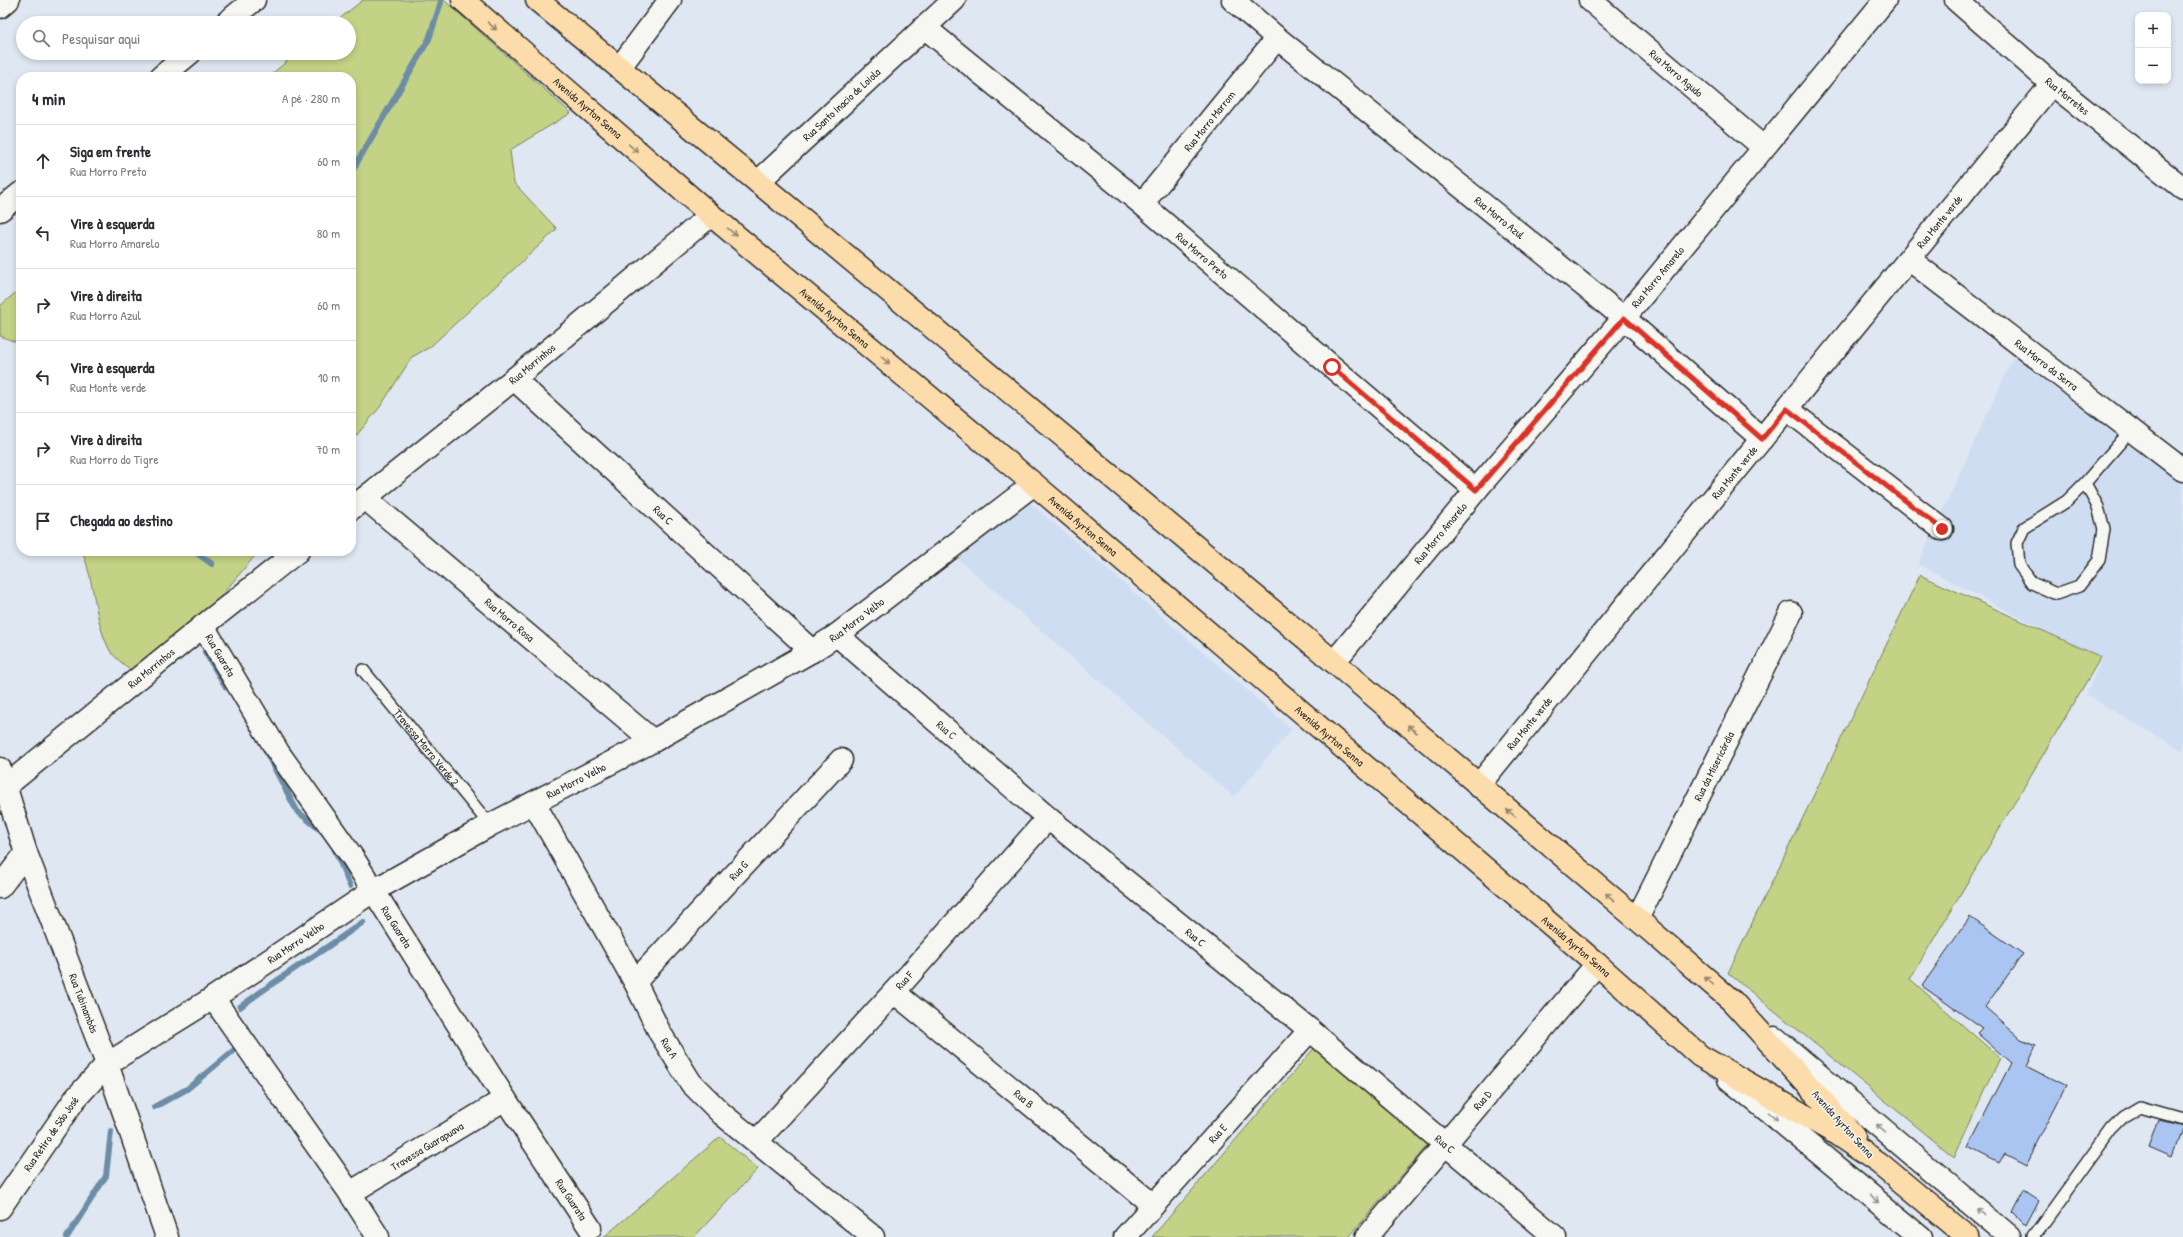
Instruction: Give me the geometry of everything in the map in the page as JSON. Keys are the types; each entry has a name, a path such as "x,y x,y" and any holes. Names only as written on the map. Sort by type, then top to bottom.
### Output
{"main road":[{"name":"Avenida Ayrton Senna","path":"463,0 711,215 1034,484 1597,964 1700,1056 1832,1130 1879,1163"},
{"name":"Avenida Ayrton Senna","path":"537,0 620,67 1334,662 1732,1001 1879,1163"},
{"path":"1879,1163 1968,1237"}],"street":[{"path":"0,7 8,0"},
{"path":"235,16 254,0"},
{"path":"620,67 670,0"},
{"name":"Rua Santo Inacio de Loiola","path":"758,182 954,0"},
{"name":"Rua Morro Azul","path":"1233,0 1276,38 1624,318 1762,439"},
{"name":"Rua Morro Agudo","path":"1590,0 1763,147"},
{"name":"Rua Morro Amarelo","path":"1334,662 1476,490 1624,318 1885,0"},
{"name":"Rua Morretes","path":"1956,0 2052,84 2183,188"},
{"name":"Rua Morro Preto","path":"924,27 1142,204 1476,490"},
{"name":"Rua Morro Marrom","path":"1142,204 1276,38"},
{"path":"167,72 182,60"},
{"name":"Rua Monte verde","path":"1478,786 1910,260 2052,84"},
{"path":"0,210 16,197"},
{"name":"Rua Morrinhos","path":"358,504 514,379 711,215"},
{"name":"Rua Morro da Serra","path":"1910,260 2183,470"},
{"name":"Rua C","path":"514,379 812,651"},
{"path":"1787,409 1942,529"},
{"name":"Rua Morro Velho","path":"107,1064 213,998 373,891 490,825 653,741 812,651 837,635 1034,484"},
{"name":"Rua Morro Rosa","path":"358,504 653,741"},
{"name":"Rua Morrinhos","path":"3,778 203,626 292,556"},
{"name":"Rua da Misericórdia","path":"1637,919 1791,613"},
{"name":"Rua Guarata","path":"203,626 278,752 323,813 505,1099 590,1228"},
{"name":"Rua C","path":"837,635 1048,818 1310,1030 1555,1237"},
{"name":"Rua G","path":"635,982 841,760"},
{"name":"Rua Tubinambás","path":"3,778 26,853 107,1064 167,1237"},
{"name":"Rua A","path":"534,803 635,982 660,1033 692,1083 722,1114 873,1237"},
{"name":"Rua F","path":"757,1141 894,992 1048,818"},
{"path":"0,887 26,853"},
{"name":"Rua D","path":"1367,1237 1597,964"},
{"name":"Rua B","path":"894,992 1153,1205"},
{"path":"213,998 350,1193 378,1237"},
{"name":"Avenida Ayrton Senna","path":"1732,1001 2010,1237"},
{"name":"Rua E","path":"1125,1237 1310,1030"},
{"name":"Avenida Ayrton Senna","path":"1700,1056 1921,1237"},
{"name":"Rua Retiro de São José","path":"0,1208 75,1099 107,1064"},
{"name":"Travessa Guarapuava","path":"350,1193 505,1099"}],"lane":[{"path":"2085,483 2098,507 2104,529 2099,560 2079,586 2056,594 2032,583 2019,565 2017,543 2024,528 2066,501 2085,483 2131,430"},
{"name":"Travessa Morro Verde 2","path":"362,670 490,825"},
{"path":"2033,1237 2111,1129 2123,1117 2140,1107 2183,1119"}],"shaded area":[{"path":"2014,356 2183,485 2183,751 2086,695 2101,660 1918,564"},
{"path":"1027,500 1292,729 1234,797 958,559"}],"green space":[{"path":"363,0 444,0 571,113 510,150 514,183 557,229 430,347 412,357 380,407 356,436 356,72 274,72 289,60 356,60 356,16 343,16"},
{"path":"16,292 16,342 0,336 0,306"},
{"path":"84,556 255,556 215,603 134,672 113,655 104,638"},
{"path":"1920,575 2101,657 1910,979 2000,1058 1954,1157 1728,973"},
{"path":"1317,1045 1431,1141 1349,1237 1152,1237"},
{"path":"720,1137 758,1169 694,1237 604,1237"}],"building":[{"path":"1970,917 2023,954 1985,1007 2021,1039 2036,1045 2027,1066 2066,1086 2026,1164 2005,1153 1999,1163 1968,1147 2011,1063 1977,1033 1982,1028 1922,986"},
{"path":"2159,1120 2183,1126 2172,1156 2149,1146"},
{"path":"2024,1191 2039,1201 2026,1226 2013,1213"}],"waterway":[{"path":"356,164 429,39 441,2"},
{"path":"201,556 212,564"},
{"path":"205,652 226,687"},
{"path":"267,754 297,811 324,833"},
{"path":"333,845 350,886"},
{"path":"240,1007 363,922"},
{"path":"154,1107 187,1089 234,1050"},
{"path":"67,1237 106,1176 111,1131"}],"route":[{"path":"1332,367 1476,490 1624,318 1762,439 1787,409 1942,529"}]}
